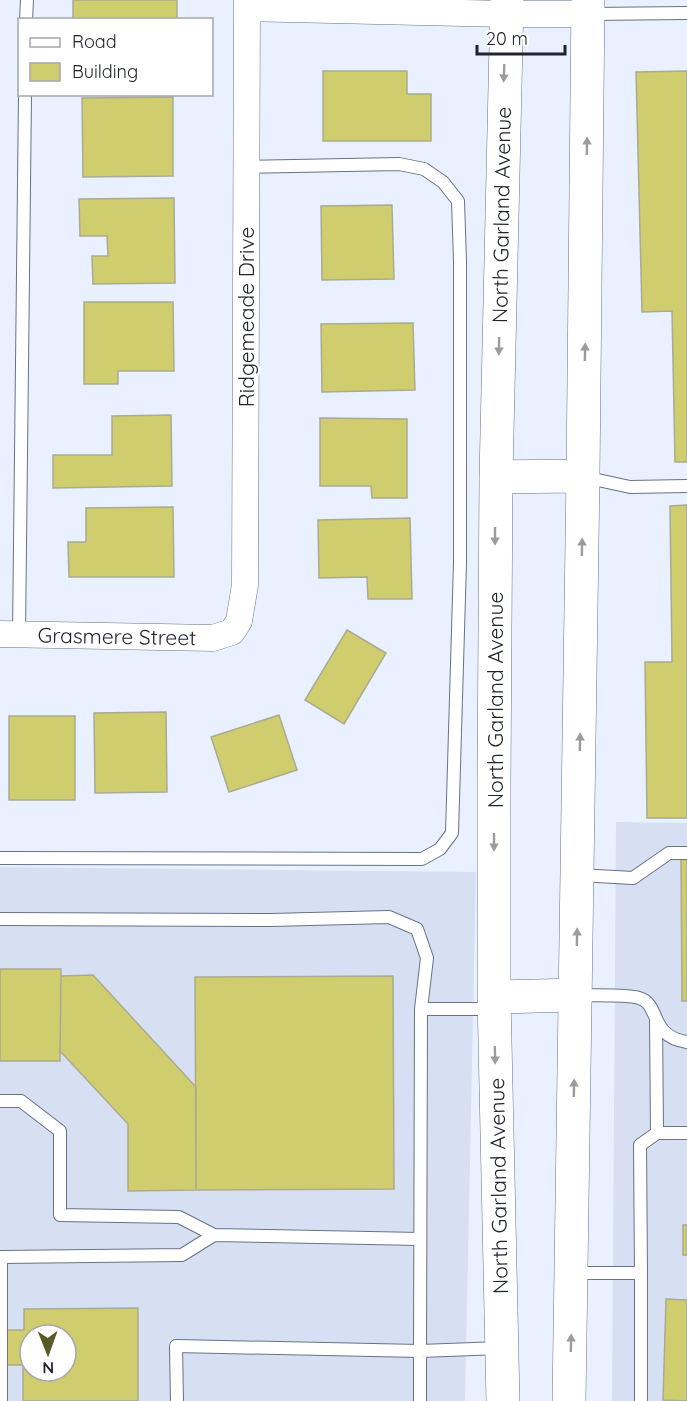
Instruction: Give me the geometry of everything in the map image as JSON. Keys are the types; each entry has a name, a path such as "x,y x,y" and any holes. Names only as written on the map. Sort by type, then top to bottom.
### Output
{"main road":[{"name":"North Garland Avenue","path":"503,1401 494,1003 496,477 507,7"},
{"path":"569,1401 578,875 588,7"},
{"path":"496,477 583,476"},
{"path":"494,1003 576,995"}],"street":[{"path":"247,4 588,7"},
{"name":"Ridgemeade Drive","path":"232,632 239,621 246,585 247,4"},
{"name":"Grasmere Street","path":"9,635 213,638 232,632"}],"lane":[{"path":"26,18 27,0"},
{"path":"588,7 687,13"},
{"path":"9,635 25,96"},
{"path":"0,858 422,859 440,849 452,833 460,563 458,201 443,182 424,170 399,164 246,167"},
{"path":"583,476 630,487 687,486"},
{"path":"578,875 633,878 669,854 687,853"},
{"path":"0,919 271,920 389,917 417,929 427,958 421,1009 420,1401"},
{"path":"576,995 639,998 648,1004 668,1036 687,1042"},
{"path":"421,1009 494,1003"},
{"path":"656,1020 657,1133"},
{"path":"0,1101 21,1101 60,1131 60,1215 179,1217 214,1235 420,1239"},
{"path":"641,1401 640,1145 657,1133 687,1133"},
{"path":"1,1401 1,1257 182,1255 214,1235"},
{"path":"571,1273 641,1273"},
{"path":"177,1401 176,1346 420,1351 501,1348"}],"shaded area":[{"path":"616,822 687,823 687,1401 612,1401"},
{"path":"0,867 476,872 465,1401 0,1401"}],"building":[{"path":"73,0 177,0 177,18 73,18"},
{"path":"323,71 407,71 407,94 431,94 431,141 323,141"},
{"path":"687,71 687,462 675,462 672,311 642,312 636,72"},
{"path":"173,97 173,176 83,177 82,98"},
{"path":"174,198 175,283 93,284 92,256 108,256 107,236 80,236 79,199"},
{"path":"392,205 394,279 322,280 321,206"},
{"path":"84,302 173,302 174,371 118,371 118,384 84,384"},
{"path":"413,323 415,390 322,392 321,324"},
{"path":"171,415 172,486 53,488 53,455 112,455 112,416"},
{"path":"320,418 407,419 407,498 372,498 371,486 320,486"},
{"path":"687,505 687,818 647,818 645,662 672,662 670,506"},
{"path":"173,507 174,577 69,577 68,542 86,542 86,508"},
{"path":"410,518 412,599 368,599 367,577 319,578 318,520"},
{"path":"347,630 386,653 344,724 305,700"},
{"path":"166,712 167,792 95,793 94,713"},
{"path":"279,715 297,770 229,792 211,737"},
{"path":"9,716 75,716 75,800 9,800"},
{"path":"681,859 687,859 687,1001 682,1001"},
{"path":"0,969 61,969 60,1061 0,1061"},
{"path":"93,975 196,1087 196,1190 128,1191 128,1124 60,1051 61,976"},
{"path":"393,976 394,1189 196,1190 195,977"},
{"path":"683,1225 687,1225 687,1255 683,1255"},
{"path":"666,1299 687,1300 687,1401 663,1400"},
{"path":"138,1308 138,1401 23,1401 23,1383 78,1383 78,1323 24,1323 24,1309"},
{"path":"2,1330 18,1330 18,1365 2,1365"}]}
